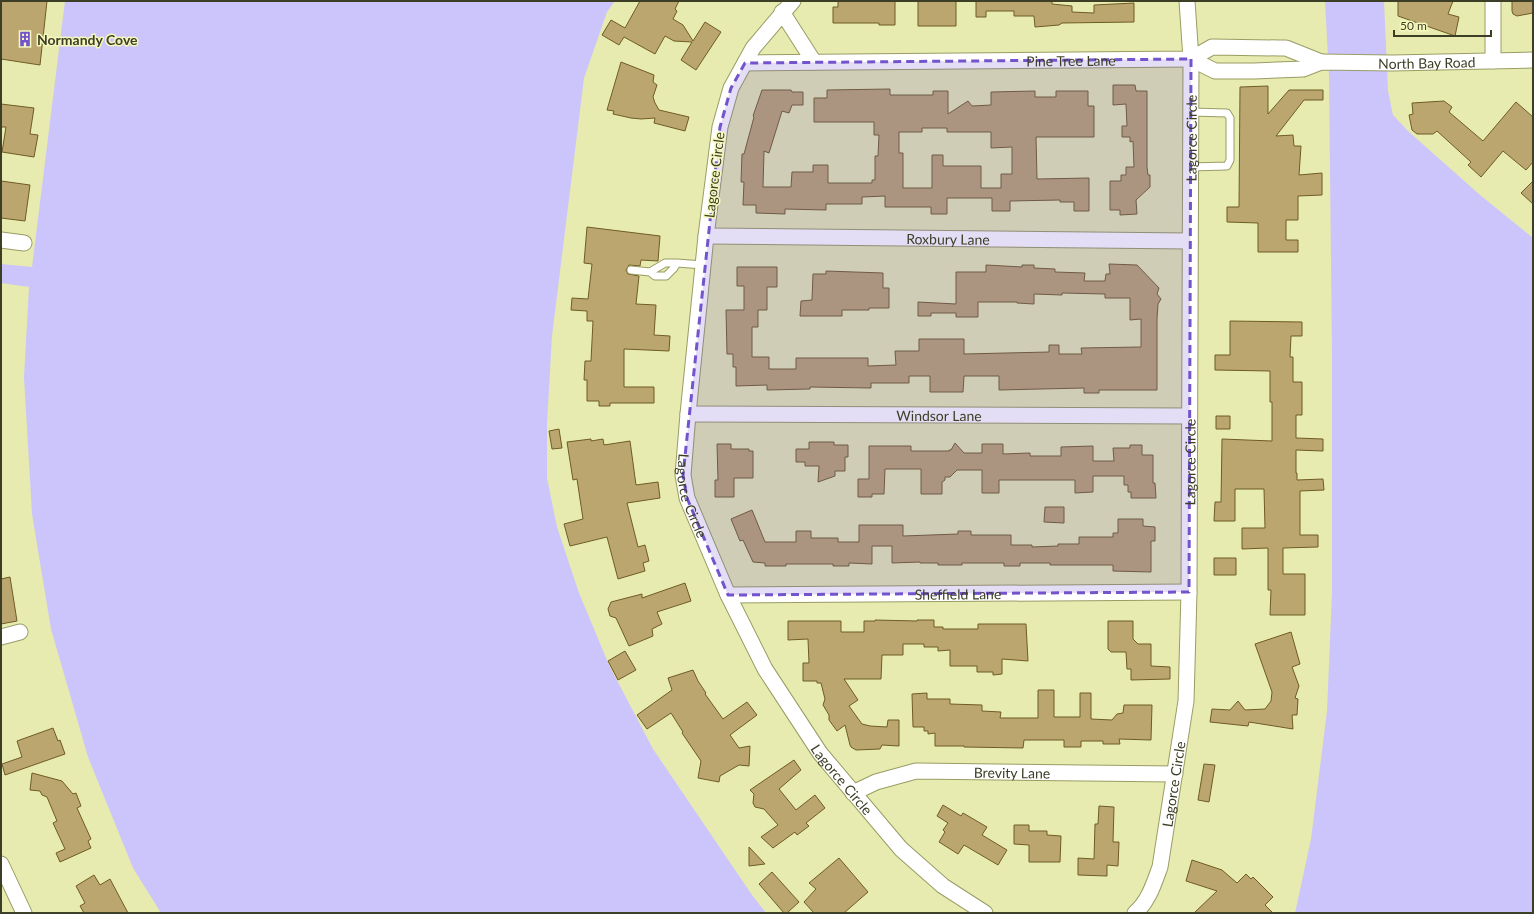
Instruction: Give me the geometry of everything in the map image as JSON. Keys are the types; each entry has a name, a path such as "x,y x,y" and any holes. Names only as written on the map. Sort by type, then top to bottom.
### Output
{"street":[{"name":"Lagorce Circle","path":"793,1 782,12 753,48 744,63 731,88 720,127 706,236 688,414 683,475 687,498 728,595 765,669 820,753 901,849 943,886 985,913"},
{"name":"Lagorce Circle","path":"1135,913 1152,890 1160,867 1186,701 1189,592 1191,59 1187,1"},
{"path":"1493,1 1493,60"},
{"path":"782,12 814,62"},
{"name":"Pine Tree Lane","path":"744,63 1191,59 1212,47 1286,48 1321,62"},
{"path":"1254,48 1254,72"},
{"path":"1191,59 1215,71 1254,72 1303,69 1321,62"},
{"name":"North Bay Road","path":"1321,62 1392,63 1533,60"},
{"name":"Roxbury Lane","path":"706,236 1190,241"},
{"path":"1,240 24,243"},
{"name":"Windsor Lane","path":"688,414 1189,416"},
{"name":"Sheffield Lane","path":"728,595 1189,592"},
{"path":"1,637 20,632"},
{"name":"Brevity Lane","path":"853,793 876,782 916,771 1175,774"},
{"path":"1,864 24,913"}],"lane":[{"path":"1190,112 1227,114 1230,118 1230,160 1227,166 1190,167"},
{"path":"650,272 665,263 677,262 703,265"},
{"path":"631,270 650,272 655,276 666,276 674,268 677,262"}],"highlighted area":[{"path":"1191,59 1189,592 728,595 687,498 683,475 720,127 731,88 745,63"}],"shaded area":[{"path":"65,1 615,1 607,12 584,78 552,336 547,423 547,478 557,527 579,593 609,665 653,749 752,895 766,913 161,913 133,868 88,757 51,629 32,514 24,377 29,287 1,283 1,264 32,267"},
{"path":"1325,1 1384,1 1388,91 1393,115 1408,131 1480,195 1533,238 1533,913 1295,913 1311,839 1327,711 1332,592 1332,358 1329,77"}],"building":[{"name":"Normandy Cove","path":"1,1 47,1 40,65 1,59"},
{"path":"640,1 679,1 675,9 677,11 673,19 683,25 693,41 705,22 721,32 696,70 681,60 692,42 674,41 665,36 655,54 624,37 619,45 602,35 611,20 625,28"},
{"path":"838,1 895,1 895,25 879,25 879,23 833,23 833,7 838,7"},
{"path":"918,1 956,1 956,26 918,26"},
{"path":"976,1 1052,1 1052,4 1072,6 1072,12 1094,13 1094,5 1134,3 1134,22 1062,23 1059,25 1035,27 1034,16 1014,16 1014,11 986,11 986,17 976,17"},
{"path":"1398,1 1453,1 1448,14 1459,17 1455,36 1398,16"},
{"path":"1512,1 1533,1 1533,13 1517,16 1513,14"},
{"path":"621,62 654,75 653,82 657,85 653,97 655,103 659,110 689,117 685,131 654,123 655,118 631,118 613,114 614,111 607,110"},
{"path":"1113,85 1135,85 1136,91 1147,91 1147,167 1148,175 1150,175 1150,187 1136,200 1137,214 1120,215 1120,210 1110,210 1110,181 1121,181 1121,175 1126,175 1126,167 1134,167 1133,141 1130,142 1130,137 1122,137 1122,126 1127,126 1126,104 1113,105"},
{"path":"1268,86 1268,114 1289,90 1323,90 1323,100 1304,100 1276,136 1293,135 1294,146 1301,146 1299,175 1322,173 1322,195 1298,196 1298,220 1286,220 1286,240 1298,240 1298,252 1258,252 1258,223 1227,222 1227,207 1239,207 1240,87"},
{"path":"890,89 890,95 933,95 933,91 948,91 948,114 968,101 972,106 991,105 991,92 1035,91 1035,97 1056,97 1056,91 1088,91 1088,106 1094,106 1094,137 1036,137 1037,179 1089,178 1089,211 1074,211 1074,202 1060,202 1060,200 1010,201 1010,211 992,211 992,198 947,198 947,214 931,214 931,207 885,207 885,196 862,197 862,204 826,204 826,210 785,209 785,214 756,213 756,205 743,205 744,182 741,182 742,154 744,154 754,117 753,116 762,90 791,90 792,92 803,92 803,105 792,105 789,113 782,111 769,153 764,151 763,187 791,187 792,172 813,172 813,165 828,165 828,183 872,183 872,180 875,180 875,156 878,156 879,135 874,135 874,122 814,122 814,98 827,98 827,90","holes":["922,128 947,128 947,132 991,132 991,148 1012,147 1012,174 1001,174 1001,188 981,188 981,166 943,166 943,155 932,155 932,188 903,188 903,153 899,153 899,132 922,132"]},
{"path":"1444,101 1452,107 1449,112 1483,141 1516,102 1533,117 1533,162 1526,170 1503,151 1481,177 1468,165 1471,162 1437,131 1433,134 1417,134 1412,130 1409,115 1413,114 1412,103"},
{"path":"1,104 34,108 30,134 38,135 34,157 2,152 6,127 1,127"},
{"path":"1,181 30,185 25,221 1,218"},
{"path":"1533,181 1533,204 1521,193"},
{"path":"587,227 660,236 658,261 641,260 640,266 629,265 626,270 628,274 639,276 636,304 656,305 654,335 670,336 669,351 624,349 624,387 654,387 654,403 610,403 610,406 599,406 599,401 587,401 587,380 584,380 585,361 591,361 593,321 587,321 587,311 571,310 572,298 588,299 592,264 584,263"},
{"path":"1109,264 1137,265 1159,288 1157,294 1161,299 1158,304 1157,319 1157,390 1099,390 1099,393 1084,393 1084,388 999,390 999,376 964,376 963,392 930,392 930,376 909,376 909,383 871,383 871,388 810,387 810,389 767,390 767,385 736,386 736,367 733,367 733,354 727,354 726,310 744,310 744,286 737,286 737,267 777,267 777,287 767,287 767,310 758,310 758,327 752,327 752,357 769,357 769,369 796,369 796,358 868,358 868,366 896,365 895,351 919,351 919,339 964,339 964,354 1049,352 1049,345 1059,345 1059,354 1082,354 1081,348 1141,347 1141,319 1130,320 1130,298 1105,298 1105,294 1034,294 1034,304 1017,302 978,302 978,317 956,317 956,313 931,313 931,316 918,316 918,302 956,304 956,272 986,272 986,265 1022,267 1022,265 1034,265 1034,268 1055,269 1055,272 1085,273 1084,281 1105,281 1106,274 1110,274"},
{"path":"826,271 883,273 883,288 889,288 889,308 842,310 842,316 800,316 801,301 812,300 813,274 826,274"},
{"path":"1230,321 1302,322 1302,336 1291,336 1290,357 1293,357 1293,382 1302,382 1302,415 1296,415 1296,438 1323,439 1323,451 1296,450 1296,473 1297,480 1323,479 1324,490 1300,491 1300,535 1318,535 1318,547 1283,548 1283,574 1305,574 1305,615 1270,615 1271,590 1268,590 1268,548 1242,549 1242,528 1265,528 1264,489 1235,489 1235,521 1214,521 1215,502 1221,502 1222,439 1272,441 1270,371 1215,370 1215,355 1230,355"},
{"path":"1216,416 1230,416 1230,429 1216,429"},
{"path":"559,429 562,448 552,449 549,431"},
{"path":"591,439 591,441 603,439 604,445 630,441 636,485 658,482 660,498 627,503 638,547 645,545 649,561 643,563 645,571 618,579 607,537 570,546 564,524 583,519 577,479 573,480 567,442"},
{"path":"809,442 834,442 834,445 848,445 848,457 845,457 845,471 835,471 835,476 818,482 819,466 805,466 805,462 796,462 796,449 809,449"},
{"path":"955,443 964,453 982,453 982,444 1003,444 1003,454 1030,453 1030,456 1061,456 1061,447 1093,446 1093,461 1114,461 1113,448 1130,448 1130,445 1142,445 1142,455 1153,455 1153,483 1155,483 1156,498 1131,498 1131,492 1128,492 1128,485 1124,485 1124,476 1093,476 1093,492 1075,493 1075,480 999,480 999,493 982,493 982,470 957,470 950,477 945,477 945,480 942,482 942,494 921,494 921,469 885,469 884,494 872,494 872,497 858,497 858,479 869,479 869,446 911,446 911,451 949,451"},
{"path":"717,444 731,444 731,449 749,449 749,451 753,451 753,478 734,478 734,497 715,497 715,480 718,480"},
{"path":"1045,507 1064,507 1064,523 1044,522"},
{"path":"752,510 765,542 796,542 796,531 811,531 811,538 838,538 838,542 859,542 859,525 903,525 903,536 958,534 958,531 971,531 971,535 1011,535 1011,545 1032,545 1032,547 1058,546 1058,544 1079,544 1079,537 1113,537 1113,533 1118,533 1118,519 1143,519 1143,526 1155,527 1155,541 1151,541 1151,572 1113,571 1113,565 1050,565 1050,563 1020,563 1020,566 1004,566 1004,563 962,563 962,565 938,565 938,563 920,562 892,563 892,546 872,546 872,564 849,563 849,566 833,566 833,564 786,564 786,566 765,566 765,563 753,562 743,540 740,541 731,519"},
{"path":"1214,558 1236,558 1236,575 1214,575"},
{"path":"10,577 17,621 1,624 1,579"},
{"path":"685,583 691,601 657,612 662,624 652,629 653,636 629,646 616,618 610,616 608,609 611,602 642,594 642,598"},
{"path":"934,620 934,627 943,627 943,629 978,629 978,624 1026,624 1028,661 1002,659 1002,674 993,675 993,672 977,672 977,666 950,666 950,650 938,651 938,647 924,647 924,644 903,644 903,655 882,655 881,679 844,679 858,700 849,706 862,724 887,727 888,720 899,720 899,746 882,745 880,749 856,750 850,745 845,725 837,731 829,720 829,715 823,705 825,699 821,683 817,683 817,681 803,681 803,663 809,663 808,639 788,640 788,621 841,621 841,632 864,632 864,621"},
{"path":"1108,621 1133,621 1133,639 1138,644 1151,644 1151,666 1170,667 1170,679 1131,680 1131,669 1127,669 1126,652 1111,652 1108,649"},
{"path":"1291,632 1300,664 1292,667 1299,686 1295,698 1298,699 1297,715 1292,715 1293,729 1249,722 1248,726 1210,722 1212,709 1230,710 1238,701 1245,710 1265,709 1271,701 1272,692 1255,644"},
{"path":"625,651 636,670 618,680 608,661"},
{"path":"693,670 706,693 705,694 723,719 747,702 757,715 730,735 739,748 750,746 749,766 739,765 720,776 719,782 698,778 701,761 682,733 683,732 671,713 647,729 637,715 672,690 668,678"},
{"path":"1038,690 1054,690 1054,717 1080,717 1080,693 1091,693 1091,719 1112,720 1117,714 1123,713 1124,705 1152,705 1151,740 1119,739 1120,744 1103,744 1103,741 1081,741 1081,747 1064,747 1064,740 1024,740 1023,748 935,746 935,733 928,734 928,731 924,731 924,727 913,727 912,694 927,693 927,699 950,699 950,704 982,705 982,711 1001,712 1000,718 1038,718"},
{"path":"53,728 58,741 60,740 65,754 5,775 2,764 22,757 17,741"},
{"path":"794,760 801,770 779,789 796,810 815,795 825,808 806,823 809,826 797,835 795,832 773,848 761,837 778,825 764,809 755,807 753,803 754,794 750,790"},
{"path":"1204,764 1215,765 1209,802 1198,800"},
{"path":"32,773 62,781 73,794 76,793 81,806 77,808 91,839 88,841 91,848 60,862 56,853 65,849 53,823 57,821 47,797 42,795 40,791 30,790"},
{"path":"943,805 961,816 963,813 987,827 982,835 1007,850 998,865 964,845 958,854 939,842 945,832 943,830 948,823 937,816"},
{"path":"1099,806 1114,807 1113,842 1119,842 1118,866 1107,865 1107,876 1078,875 1078,858 1094,859 1095,824 1098,824"},
{"path":"1014,825 1029,825 1029,831 1047,831 1047,835 1061,836 1060,862 1029,862 1029,845 1014,844"},
{"path":"749,847 765,864 749,866"},
{"path":"839,858 868,892 844,913 814,913 804,902 816,889 809,883"},
{"path":"1192,860 1222,870 1237,883 1246,874 1251,879 1253,877 1273,897 1265,905 1273,913 1194,913 1217,891 1186,881"},
{"path":"772,872 799,902 787,913 784,913 759,884"},
{"path":"94,875 100,885 110,879 128,913 84,913 80,906 85,903 76,886"}],"place":[{"name":"Normandy Cove","path":"25,39"}]}
